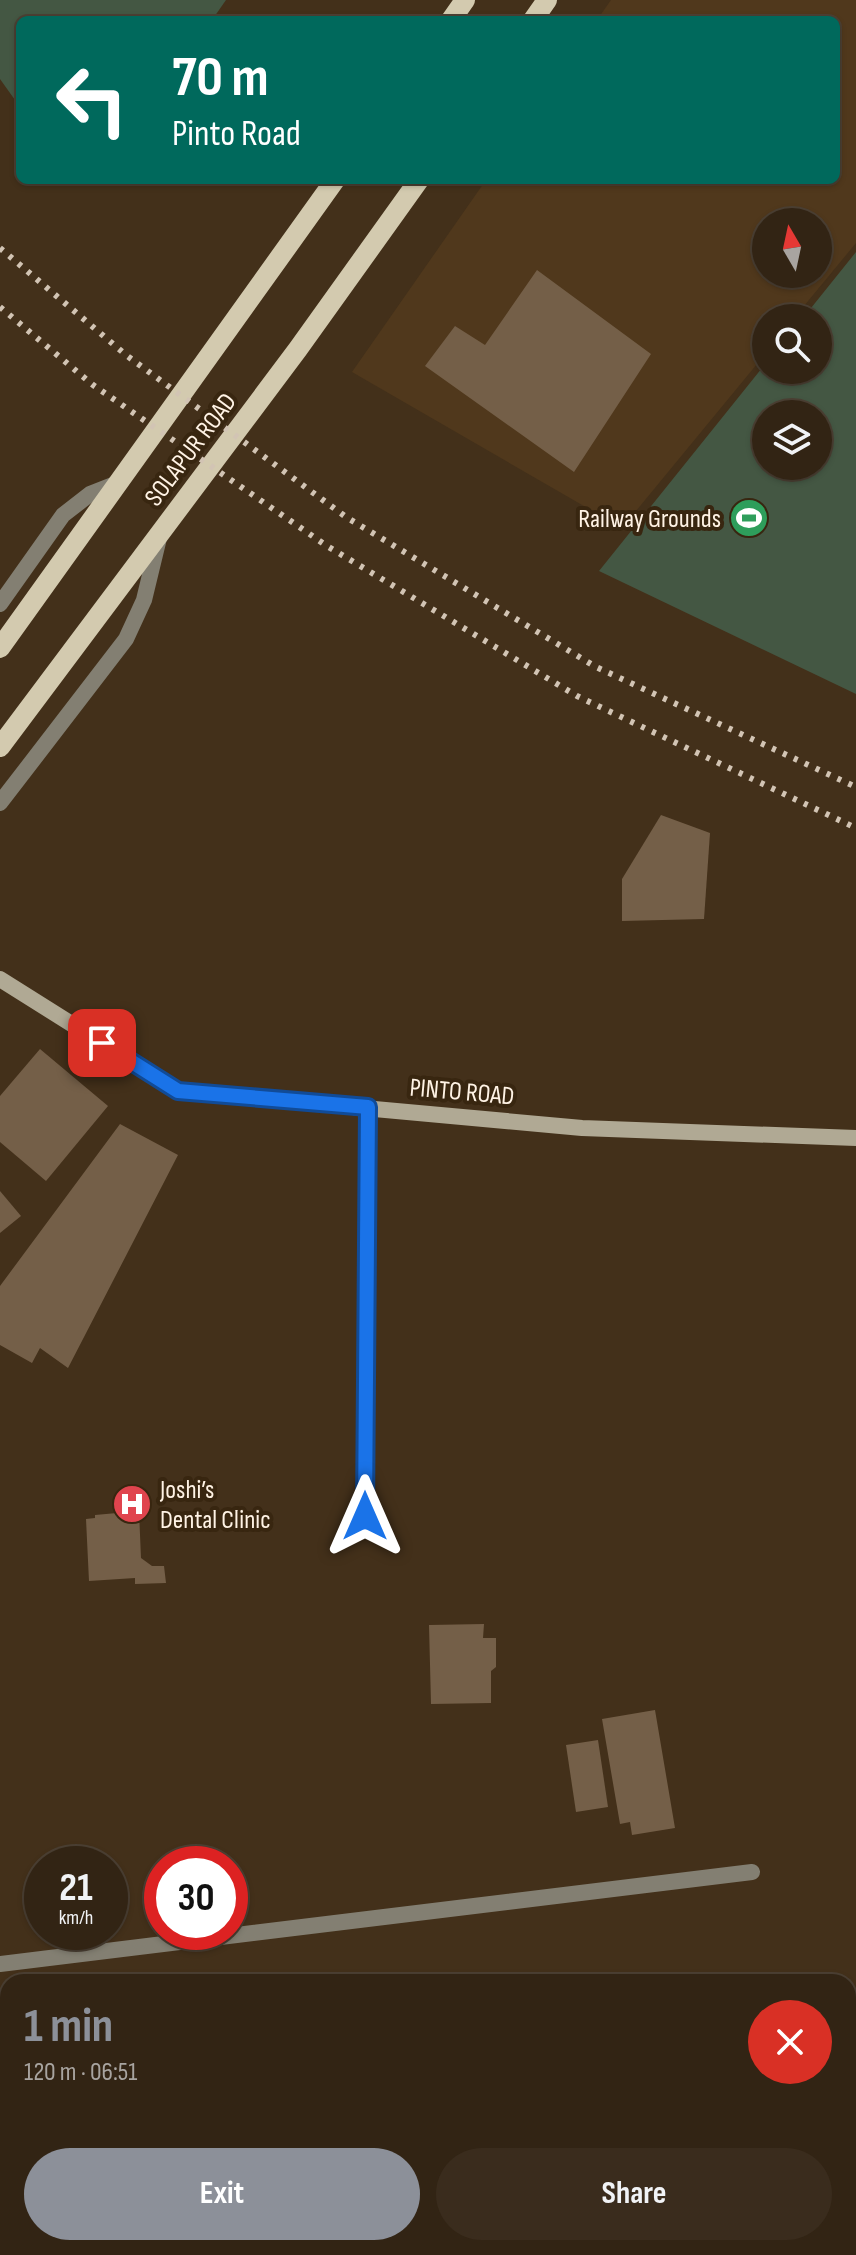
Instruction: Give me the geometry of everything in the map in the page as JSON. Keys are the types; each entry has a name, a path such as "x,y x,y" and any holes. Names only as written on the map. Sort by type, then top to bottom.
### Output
{"main road":[{"path":"0,648 332,184"},
{"name":"SOLAPUR ROAD","path":"0,747 298,349 416,184"}],"street":[{"path":"0,604 63,515 90,494 118,483"},
{"path":"0,803 126,639 144,600 161,532"},
{"name":"PINTO ROAD","path":"0,979 178,1091 582,1128 856,1138"},
{"path":"365,1516 368,1107"},
{"path":"0,1964 752,1872"}],"shaded area":[{"path":"611,0 856,0 856,243 832,272 832,208 752,208 752,288 819,288 806,304 752,304 752,370 622,528 352,372 483,184 840,184 840,16 600,16"}],"green space":[{"path":"0,0 226,0 215,16 16,16 16,101 0,79"},
{"name":"Railway Grounds","path":"856,252 856,694 599,571 752,380 752,384 832,384 832,304 814,304 827,288 832,288 832,282"}],"building":[{"path":"537,270 651,354 574,472 425,366 455,326 485,345"},
{"path":"661,815 710,833 704,919 622,921 622,879"},
{"path":"40,1049 108,1106 46,1181 0,1142 0,1096"},
{"path":"120,1124 178,1155 68,1368 40,1348 32,1363 0,1345 0,1286"},
{"path":"0,1191 21,1216 0,1233"},
{"path":"139,1511 141,1558 152,1566 164,1566 166,1583 135,1584 135,1578 89,1581 86,1519 95,1518 95,1515"},
{"path":"484,1624 483,1638 496,1638 496,1667 491,1671 491,1703 431,1704 429,1625"},
{"path":"655,1710 675,1828 632,1835 630,1822 620,1824 602,1719"},
{"path":"598,1740 608,1807 576,1812 566,1745"}],"railway":[{"path":"0,248 126,355 346,517 596,667 856,787"},
{"path":"0,307 93,385 327,546 577,696 856,828"}],"place":[{"name":"Railway Grounds","path":"749,518"},
{"name":"Joshi’s Dental Clinic","path":"132,1504"}],"route":[{"path":"102,1043 178,1091 368,1107 365,1516"}]}
